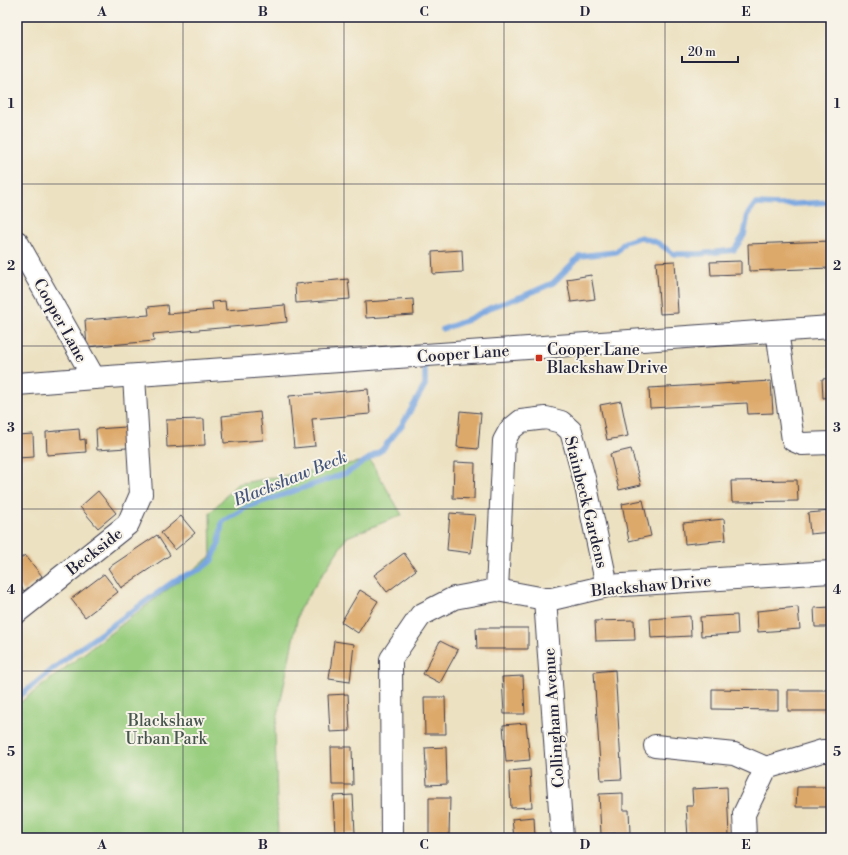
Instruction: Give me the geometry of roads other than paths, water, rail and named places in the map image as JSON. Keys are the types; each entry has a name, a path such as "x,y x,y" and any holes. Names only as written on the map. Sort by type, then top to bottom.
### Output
{"street":[{"name":"Cooper Lane","path":"17,242 94,378"},
{"name":"Cooper Lane","path":"17,384 831,327"},
{"path":"777,331 792,440 802,444 831,443"},
{"name":"Beckside","path":"17,612 128,524 141,494 134,376"},
{"name":"Stainbeck Gardens","path":"497,590 504,440 510,430 521,421 546,418 560,422 571,431 607,586"},
{"name":"Blackshaw Drive","path":"392,838 391,659 421,615 454,598 497,590 552,599 607,586 831,572"},
{"name":"Collingham Avenue","path":"545,599 562,838"},
{"path":"655,746 734,754 766,768 822,752 831,751"},
{"path":"745,838 744,814 766,768"}],"waterway":[{"name":"Blackshaw Beck","path":"443,329 465,321 492,307 553,283 580,256 616,252 625,242 641,237 658,243 674,254 700,254 734,250 744,235 748,214 755,204 779,205 831,202"},
{"name":"Blackshaw Beck","path":"17,698 72,654 177,579 201,569 212,560 219,543 222,522 247,507 347,473 382,450 402,425 425,385 425,368"}],"place":[{"name":"Cooper Lane Blackshaw Drive","path":"539,358"}],"park label":[{"name":"Blackshaw Urban Park","path":"166,729"}]}
